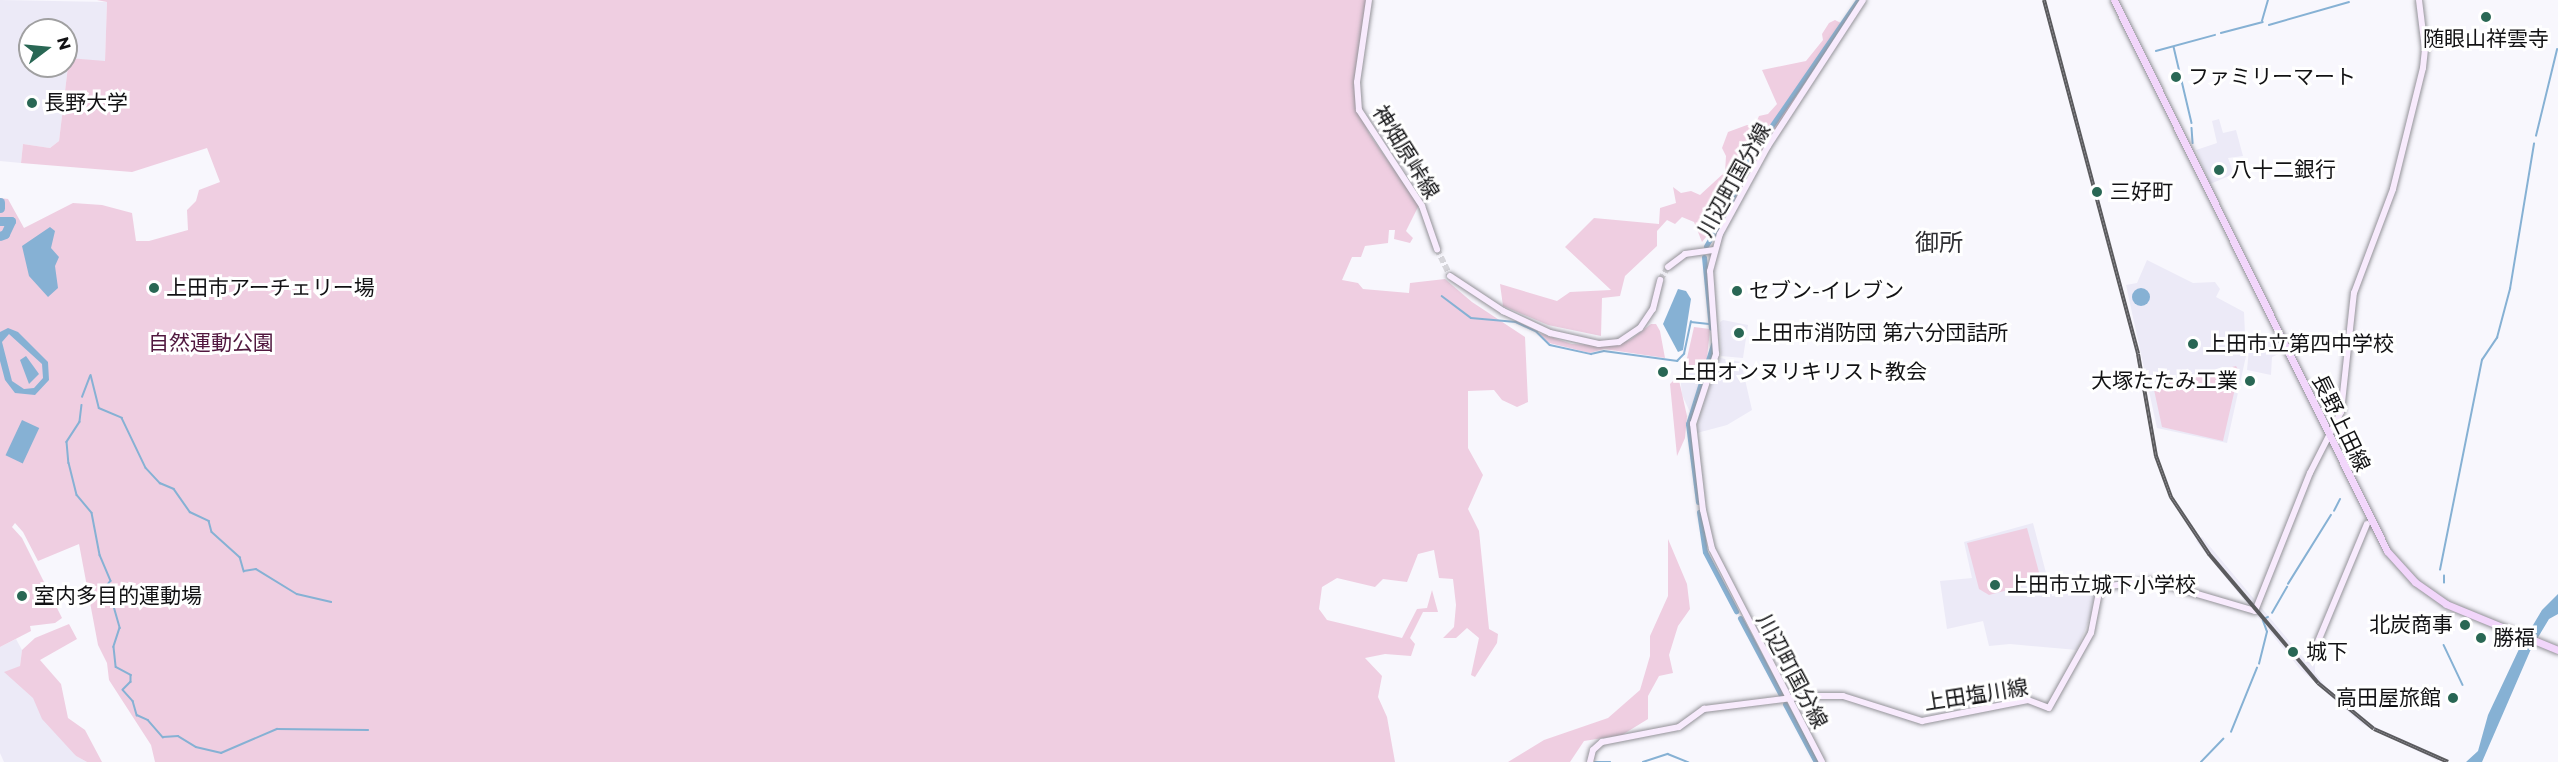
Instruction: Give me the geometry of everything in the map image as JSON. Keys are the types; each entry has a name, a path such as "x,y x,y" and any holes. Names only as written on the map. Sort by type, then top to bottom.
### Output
{"main road":[{"name":"長野上田線","path":"2114,0 2330,435 2373,528 2395,561 2415,582 2445,604 2558,650"}],"street":[{"name":"神畑原峠線","path":"1369,0 1357,82 1359,110 1422,206 1437,249"},
{"name":"川辺町国分線","path":"1822,762 1716,559 1703,510 1692,433 1717,348 1710,271 1713,250 1768,146 1863,0"},
{"path":"2330,435 2338,423 2345,397 2354,293 2393,189 2423,68 2425,49 2419,0"},
{"path":"1668,267 1685,254 1713,250"},
{"path":"1450,276 1503,311 1550,333 1599,344 1627,338 1645,323 1660,280"},
{"name":"上田塩川線","path":"1590,762 1593,750 1602,742 1679,727 1704,709 1788,699 1843,696 1922,721 2022,700 2039,701 2049,708 2091,633 2100,587 2153,581 2255,611 2279,546 2330,435"},
{"path":"2312,656 2367,524"}],"shaded area":[{"name":"長野大学","path":"0,0 107,2 105,62 78,59 78,18 18,18 18,78 67,78 59,141 50,148 23,144 21,163 0,161"},
{"path":"2219,119 2223,133 2236,130 2243,156 2228,158 2234,174 2210,184 2196,150 2217,143 2212,121"},
{"name":"上田市立第四中学校","path":"2147,260 2193,283 2215,282 2220,289 2216,297 2244,312 2246,356 2227,443 2157,428 2126,285 2137,283"},
{"path":"1723,320 1748,325 1743,358 1721,356 1720,322"},
{"path":"2276,336 2283,352 2272,357 2271,375 2247,370 2249,349"},
{"path":"1720,358 1741,362 1752,410 1727,425 1697,433 1698,420"},
{"path":"1685,367 1706,369 1690,412 1682,395 1680,375"},
{"name":"上田市立城下小学校","path":"2033,523 2052,596 2095,590 2091,615 2077,650 2010,644 1989,646 1983,621 1947,629 1940,581 1972,578 1964,542"},
{"name":"城下","path":"2202,537 2306,661 2315,659 2315,673 2326,687 2375,727 2440,756 2438,761 2362,724 2300,669 2196,541"},
{"path":"16,639 22,650 20,666 76,756 87,762 4,762 0,753 0,647"}],"green space":[{"name":"自然運動公園","path":"97,0 1367,0 1355,82 1357,108 1370,135 1419,205 1406,231 1413,238 1410,243 1394,239 1395,230 1389,230 1388,243 1365,246 1361,257 1352,257 1342,280 1358,283 1363,289 1409,293 1410,283 1445,279 1472,302 1525,337 1528,402 1517,407 1502,400 1494,390 1468,391 1468,448 1483,475 1468,509 1479,531 1489,629 1498,634 1497,643 1475,677 1471,675 1479,638 1467,628 1456,638 1443,638 1454,627 1456,605 1453,579 1439,578 1434,550 1418,554 1407,582 1383,579 1375,587 1337,578 1322,587 1319,609 1327,620 1402,638 1417,609 1427,608 1432,590 1438,612 1423,612 1410,638 1415,644 1411,656 1385,654 1365,658 1382,676 1378,697 1387,717 1395,762 155,762 151,745 109,680 107,663 98,645 79,544 38,561 23,532 15,523 12,527 22,538 62,618 55,623 30,626 31,631 0,647 0,198 8,199 24,228 73,203 102,205 132,213 136,241 149,241 188,230 187,210 196,201 199,190 220,182 207,148 132,172 21,163 23,144 50,148 59,141 67,78 78,78 78,59 105,61 107,2"},
{"path":"1835,20 1841,23 1739,197 1702,242 1694,222 1682,217 1675,224 1667,220 1657,231 1657,246 1625,276 1620,296 1602,298 1601,336 1548,325 1503,306 1500,284 1557,301 1570,292 1611,290 1565,247 1594,218 1659,224 1660,208 1676,203 1673,187 1681,193 1691,191 1700,195 1725,172 1726,156 1722,148 1728,132 1747,125 1754,127 1759,116 1768,114 1777,104 1762,70 1806,61 1823,40 1822,34 1829,23"},
{"path":"1651,324 1656,324 1660,331 1665,358 1604,349 1590,353 1549,343 1539,333 1572,344 1610,346 1630,340"},
{"path":"1694,327 1710,329 1706,369 1685,367"},
{"path":"2236,366 2239,371 2223,441 2162,427 2153,385"},
{"path":"1678,376 1687,416 1685,438 1677,456 1670,384"},
{"path":"2027,528 2040,576 2033,578 2034,583 1989,595 1979,589 1967,543"},
{"path":"1668,539 1687,584 1690,609 1678,626 1669,655 1673,673 1659,676 1648,696 1648,719 1622,735 1584,741 1570,762 1508,762 1544,740 1608,718 1640,690 1650,656 1650,636 1668,596"},
{"path":"69,624 77,639 40,660 61,684 68,718 85,730 102,762 87,762 76,756 42,719 33,698 4,672 20,666 22,650 35,638"}],"water":[{"path":"50,227 55,231 51,248 59,257 55,266 58,288 48,297 29,276 22,246"},
{"path":"2141,288 2147,291 2150,297 2147,303 2141,306 2135,303 2132,297 2135,291"},
{"path":"1678,289 1686,291 1691,299 1683,350 1678,352 1663,324"},
{"path":"8,328 18,332 48,362 49,380 35,395 15,393 5,380 0,361 0,332","holes":["9,334 42,364 43,378 34,388 24,389 12,381 2,342"]},
{"path":"26,356 39,374 29,384 20,360"},
{"path":"22,420 39,428 23,463 6,455"},
{"path":"2558,594 2558,614 2549,619 2531,649 2482,762 2466,762 2478,751 2488,715 2520,647 2542,610"}],"waterway":[{"path":"1706,246 1728,209 1746,163 1858,0"},
{"path":"2262,21 2268,0"},
{"path":"2269,25 2349,2"},
{"path":"2221,33 2263,22"},
{"path":"2156,51 2215,35"},
{"path":"2174,47 2192,123"},
{"path":"2536,136 2557,50"},
{"path":"2192,128 2193,143"},
{"path":"2440,570 2482,360 2497,338 2510,289 2534,144"},
{"path":"0,202 0,208"},
{"path":"0,221 11,221 5,234 0,236"},
{"path":"1704,257 1711,328"},
{"path":"1442,296 1471,318 1516,322 1537,332 1550,345 1591,354 1604,351 1677,361 1684,354 1691,322 1711,324"},
{"path":"1698,502 1688,424 1713,344"},
{"path":"91,375 99,408 122,418 146,468 160,483 174,489 190,512 209,521 212,532 240,557 244,571 256,569 297,594 331,602"},
{"path":"82,397 90,376"},
{"path":"82,405 80,422 67,442 69,463 77,495 92,513 100,555 111,581 102,592 113,603 120,628 114,647 116,667 131,675 131,682 123,690 133,701 137,715 148,720 163,737 178,736 196,747 221,753 277,729 368,730"},
{"path":"2334,511 2340,499"},
{"path":"1699,512 1705,552 1736,611"},
{"path":"2288,584 2331,515"},
{"path":"2444,576 2444,583"},
{"path":"2272,613 2287,587"},
{"path":"1740,618 1781,695"},
{"path":"2259,664 2267,632 2263,621"},
{"path":"2444,645 2463,685"},
{"path":"2231,732 2257,668"},
{"path":"1785,704 1816,762"},
{"path":"2201,762 2223,739"},
{"path":"1643,762 1668,754 1688,762"},
{"path":"1595,762 1610,762"}],"tunnel":[{"path":"1437,249 1450,276"},
{"path":"1660,280 1668,267"}],"railway":[{"path":"2044,0 2138,354 2156,456 2171,497 2209,554 2318,683 2374,729 2448,762"}],"place":[{"name":"随眼山祥雲寺","path":"2486,17"},
{"name":"ファミリーマート","path":"2176,77"},
{"name":"長野大学","path":"32,103"},
{"name":"八十二銀行","path":"2219,170"},
{"name":"三好町","path":"2097,192"},
{"name":"上田市アーチェリー場","path":"154,288"},
{"name":"セブン-イレブン","path":"1737,291"},
{"name":"上田市消防団 第六分団詰所","path":"1739,333"},
{"name":"上田市立第四中学校","path":"2193,344"},
{"name":"上田オンヌリキリスト教会","path":"1663,372"},
{"name":"大塚たたみ工業","path":"2250,381"},
{"name":"上田市立城下小学校","path":"1995,585"},
{"name":"室内多目的運動場","path":"22,596"},
{"name":"北炭商事","path":"2465,625"},
{"name":"勝福","path":"2481,638"},
{"name":"城下","path":"2293,652"},
{"name":"高田屋旅館","path":"2453,698"}],"district":[{"name":"御所","path":"1939,243"}]}
